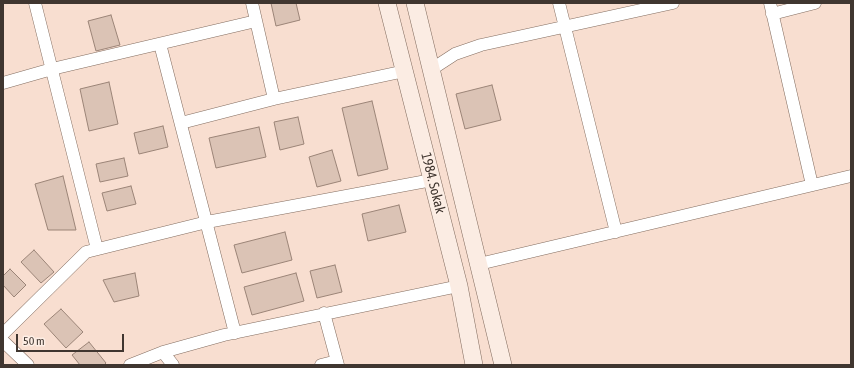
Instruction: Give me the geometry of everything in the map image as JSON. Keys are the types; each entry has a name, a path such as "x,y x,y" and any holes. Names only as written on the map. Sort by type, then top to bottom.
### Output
{"main road":[{"name":"1984. Sokak","path":"387,3 459,286 474,365"},
{"path":"415,3 503,365"}],"street":[{"path":"35,3 97,249"},
{"path":"252,3 274,99"},
{"path":"559,3 616,232"},
{"path":"432,69 465,50 564,26 673,3"},
{"path":"812,185 771,8 815,3"},
{"path":"3,82 256,21"},
{"path":"160,44 235,333"},
{"path":"181,123 274,99 405,71"},
{"path":"479,264 851,176"},
{"path":"3,334 86,252 207,222 432,180"},
{"path":"130,365 163,352 235,333 324,313 459,286"},
{"path":"321,365 338,363 324,313"},
{"path":"3,341 28,365"},
{"path":"163,352 173,365"}],"building":[{"path":"271,3 296,3 300,20 276,26"},
{"path":"111,15 120,45 96,51 88,21"},
{"path":"109,82 118,124 89,131 80,89"},
{"path":"492,85 501,120 465,129 456,94"},
{"path":"372,101 388,169 358,176 342,108"},
{"path":"298,117 304,144 280,150 274,122"},
{"path":"163,126 168,147 139,154 134,133"},
{"path":"259,127 266,157 216,168 209,138"},
{"path":"332,150 341,181 317,187 309,157"},
{"path":"124,158 128,176 100,182 96,164"},
{"path":"63,176 76,230 48,230 35,184"},
{"path":"131,186 136,204 107,211 102,193"},
{"path":"399,205 406,232 368,241 362,214"},
{"path":"285,232 292,260 242,273 234,245"},
{"path":"34,250 54,272 41,283 21,262"},
{"path":"335,265 342,292 317,298 310,271"},
{"path":"10,269 26,285 14,297 3,285 3,276"},
{"path":"135,273 139,296 114,302 103,280"},
{"path":"296,273 304,301 252,315 244,287"},
{"path":"61,309 83,332 66,348 44,324"},
{"path":"89,342 106,363 104,365 80,365 72,355"}]}
